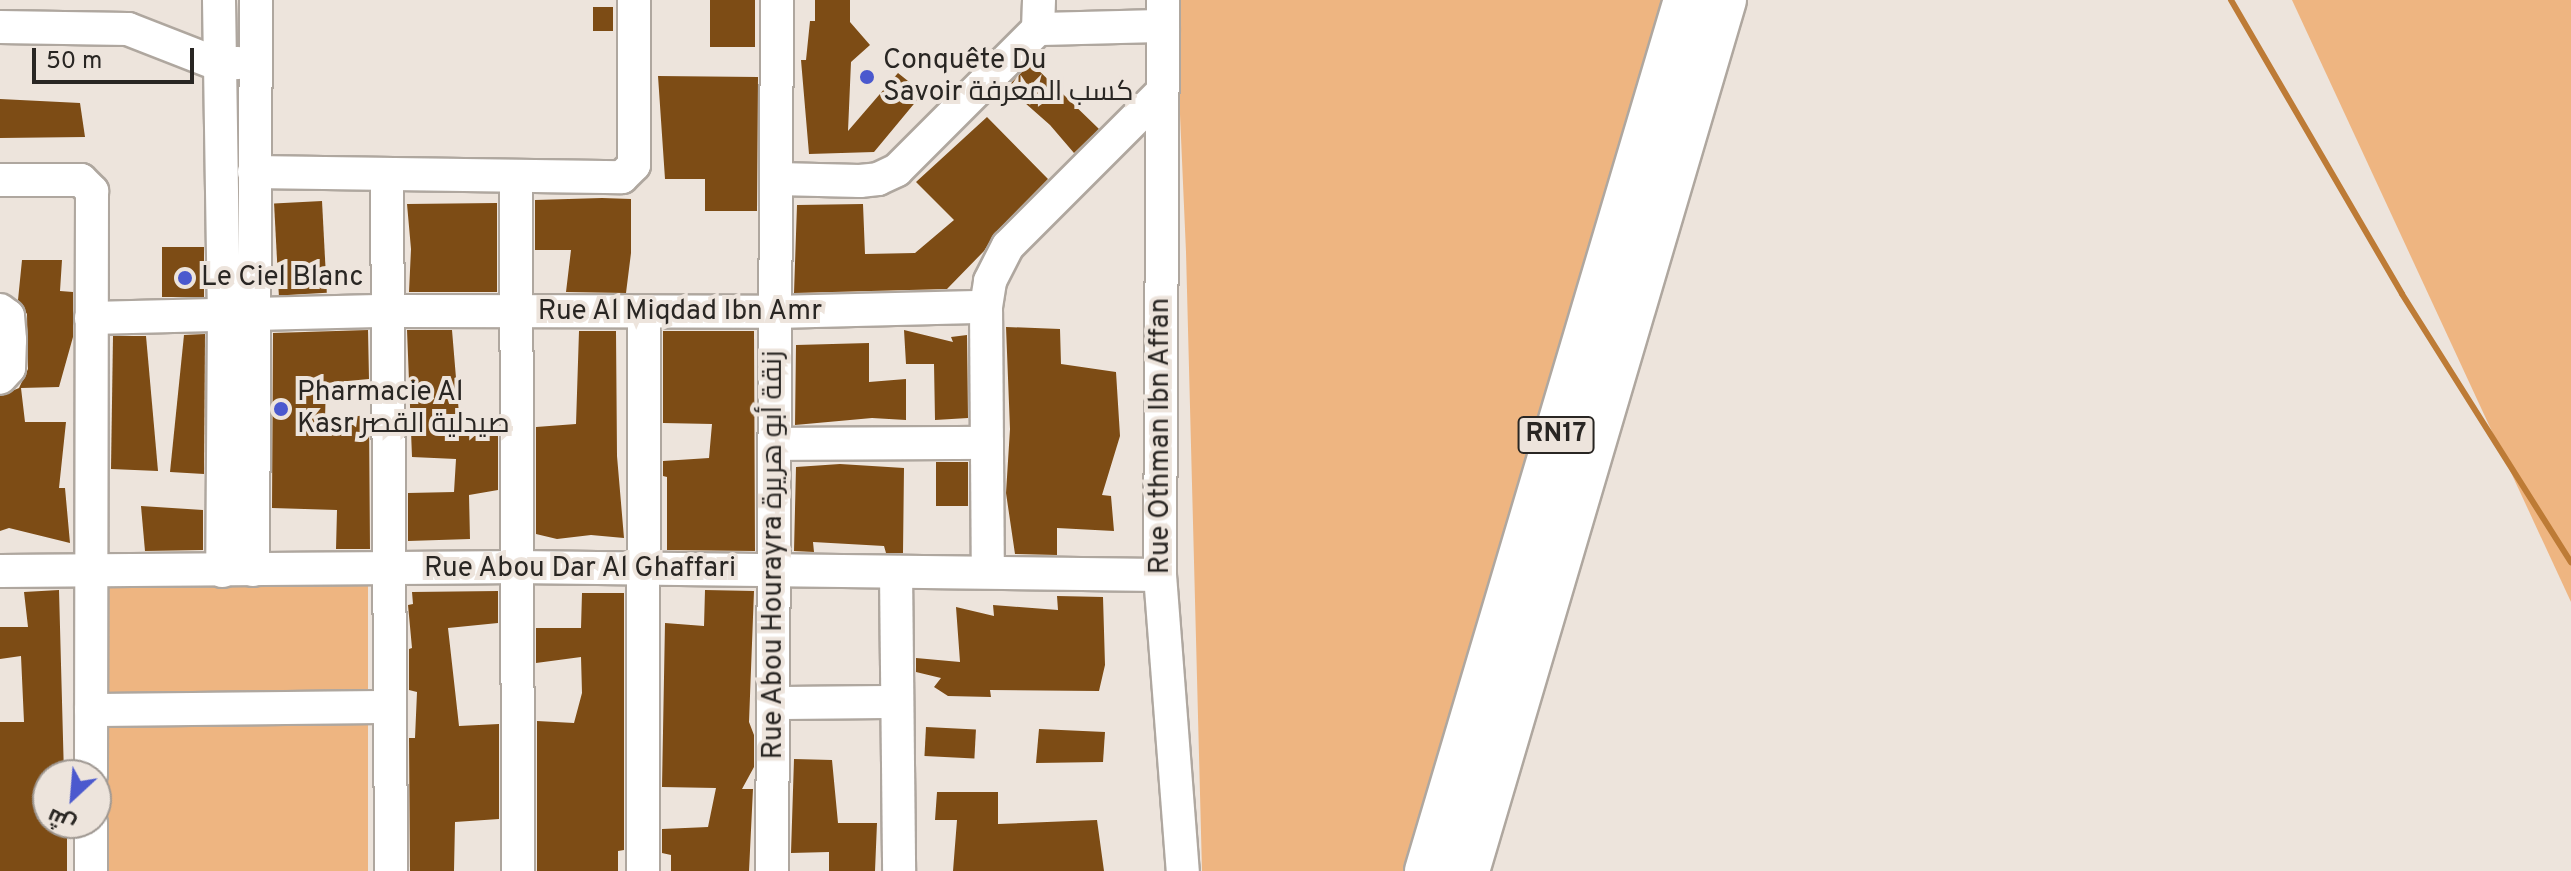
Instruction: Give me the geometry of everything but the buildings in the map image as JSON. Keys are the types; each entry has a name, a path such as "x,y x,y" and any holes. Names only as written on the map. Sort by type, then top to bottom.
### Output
{"highway":[{"name":"RN17","path":"1427,871 1686,0"},
{"name":"RN17","path":"1467,871 1724,0"}],"street":[{"path":"219,0 218,64 239,313 238,570"},
{"path":"239,313 254,172 256,0"},
{"path":"254,172 617,178 627,175 634,165 634,0"},
{"name":"Rue Abou Hourayra زنقة أبو هريرة","path":"772,871 777,0"},
{"path":"778,179 860,181 889,176 1038,15 1163,13"},
{"name":"Rue Othman Ibn Affan","path":"1163,13 1160,575 1183,871"},
{"path":"0,27 128,29 218,64 242,62 255,52"},
{"path":"988,572 986,307 990,281 1008,246 1161,93"},
{"path":"387,176 387,707 391,871"},
{"path":"516,177 518,871"},
{"path":"0,180 81,180 91,189 91,759"},
{"name":"Rue Al Miqdad Ibn Amr","path":"91,318 388,311 775,312 986,307"},
{"path":"0,310 8,316 10,340 9,368 0,378"},
{"path":"643,871 644,312"},
{"path":"776,444 987,443"},
{"name":"Rue Abou Dar Al Ghaffari","path":"0,571 516,567 643,571 1160,575"},
{"path":"896,572 899,871"},
{"path":"773,703 897,702"},
{"path":"91,710 387,707"},
{"path":"91,839 91,871"}],"shaded area":[{"path":"1175,0 1664,0 1408,871 1202,871 1186,252"},
{"path":"2292,0 2571,0 2571,602"},
{"path":"94,582 368,582 368,871 94,871 94,839 112,839 112,759 94,759"}],"waterway":[{"path":"2231,0 2402,294 2571,562"}],"place":[{"name":"Conquête Du Savoir كسب المعرفة","path":"867,77"},
{"name":"Le Ciel Blanc","path":"185,278"},
{"name":"Pharmacie Al Kasr صيدلية القصر","path":"281,409"}]}
